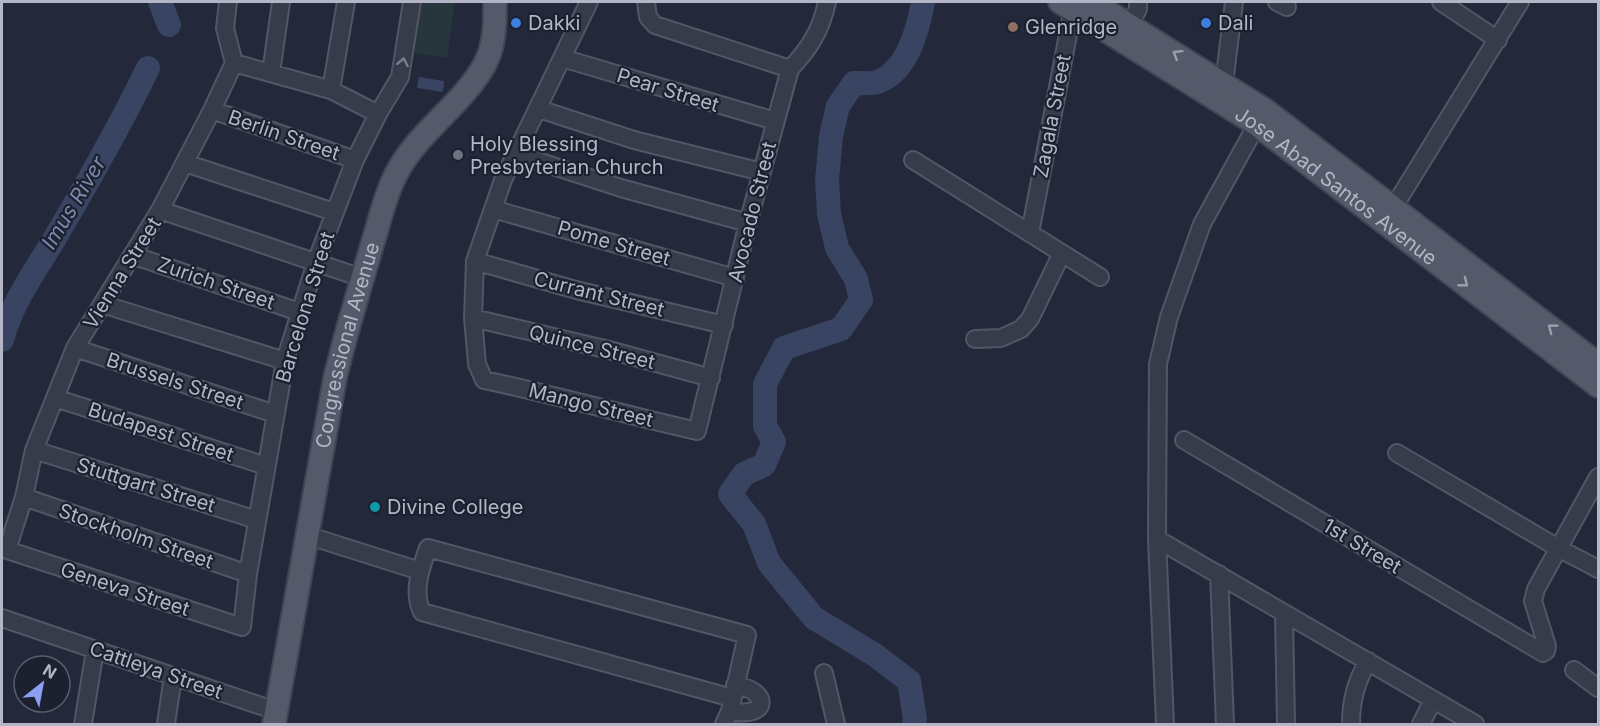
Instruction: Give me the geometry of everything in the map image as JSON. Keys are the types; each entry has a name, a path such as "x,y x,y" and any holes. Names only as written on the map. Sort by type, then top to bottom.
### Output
{"main road":[{"name":"Congressional Avenue","path":"275,718 335,378 362,278 391,185 399,169 420,138 462,95 486,63 492,45 495,2"},
{"name":"Jose Abad Santos Avenue","path":"1077,4 1127,21 1220,91 1260,117 1389,215 1599,364"},
{"name":"Jose Abad Santos Avenue","path":"1389,215 1599,386"}],"street":[{"path":"228,2 225,28 234,63 331,90 378,114"},
{"path":"271,73 281,2"},
{"path":"331,90 346,2"},
{"name":"Barcelona Street","path":"242,627 248,574 285,361 316,262 355,160 400,77 412,2"},
{"path":"473,318 475,261 503,180 589,2"},
{"path":"646,2 648,17 655,26 790,69"},
{"name":"Avocado Street","path":"697,431 748,223 790,69 808,50 824,15 827,2"},
{"path":"1220,91 1234,2"},
{"path":"1442,2 1498,40"},
{"path":"1389,215 1520,2"},
{"name":"Zagala Street","path":"1030,233 1071,19 1077,4"},
{"name":"Pear Street","path":"562,57 775,121"},
{"name":"Vienna Street","path":"7,550 24,497 34,450 75,348 160,210 234,63"},
{"path":"539,109 634,140 762,172"},
{"name":"Berlin Street","path":"212,110 355,160"},
{"path":"1165,724 1157,539 1156,424 1160,354 1170,317 1202,224 1260,117"},
{"path":"516,154 621,188 748,223"},
{"path":"913,160 1100,277"},
{"path":"185,163 334,212"},
{"name":"Pome Street","path":"493,209 735,278"},
{"path":"160,210 362,278"},
{"path":"975,339 1001,338 1021,329 1030,319 1062,253"},
{"name":"Zurich Street","path":"132,255 299,312"},
{"name":"Currant Street","path":"475,261 576,290 723,325"},
{"path":"102,304 285,361"},
{"name":"Quince Street","path":"473,318 609,350 711,378"},
{"name":"Mango Street","path":"473,318 477,363 484,380 552,394 697,431"},
{"name":"Brussels Street","path":"75,348 275,414"},
{"name":"Budapest Street","path":"55,398 266,466"},
{"name":"1st Street","path":"1184,440 1543,652 1546,651 1547,646 1533,601 1536,589 1558,548"},
{"name":"Stuttgart Street","path":"34,450 257,520"},
{"path":"1397,453 1558,548 1599,569"},
{"path":"1558,548 1599,477"},
{"name":"Stockholm Street","path":"24,497 248,574"},
{"path":"305,539 419,575"},
{"path":"1157,539 1475,724"},
{"path":"428,548 747,635 730,705 422,612 419,575 428,548"},
{"name":"Geneva Street","path":"7,550 242,627"},
{"path":"1219,574 1224,724"},
{"path":"1284,613 1286,724"},
{"name":"Cattleya Street","path":"2,618 173,676 275,718"},
{"path":"83,724 95,650"},
{"path":"1351,724 1354,688 1368,661"},
{"path":"1574,670 1599,688"},
{"path":"824,673 836,724"},
{"path":"166,724 173,676"},
{"path":"1421,724 1433,700"}],"shaded area":[{"path":"421,2 455,2 447,58 413,53"}],"water":[{"path":"419,77 444,81 443,92 417,88"}],"waterway":[{"name":"Imus River","path":"160,2 169,25"},
{"path":"914,724 909,681 875,655 814,618 769,563 754,524 730,494 744,474 764,465 774,442 765,426 765,384 784,348 841,329 861,300 856,279 837,248 829,214 827,180 831,136 838,106 854,83 878,82 888,76 904,59 918,25 923,2"},
{"name":"Imus River","path":"2,340 18,300 92,175 148,68"}],"place":[{"name":"Dakki","path":"516,23"},
{"name":"Dali","path":"1206,23"},
{"name":"Glenridge","path":"1013,27"},
{"name":"Holy Blessing Presbyterian Church","path":"458,155"},
{"name":"Divine College","path":"375,507"}]}
